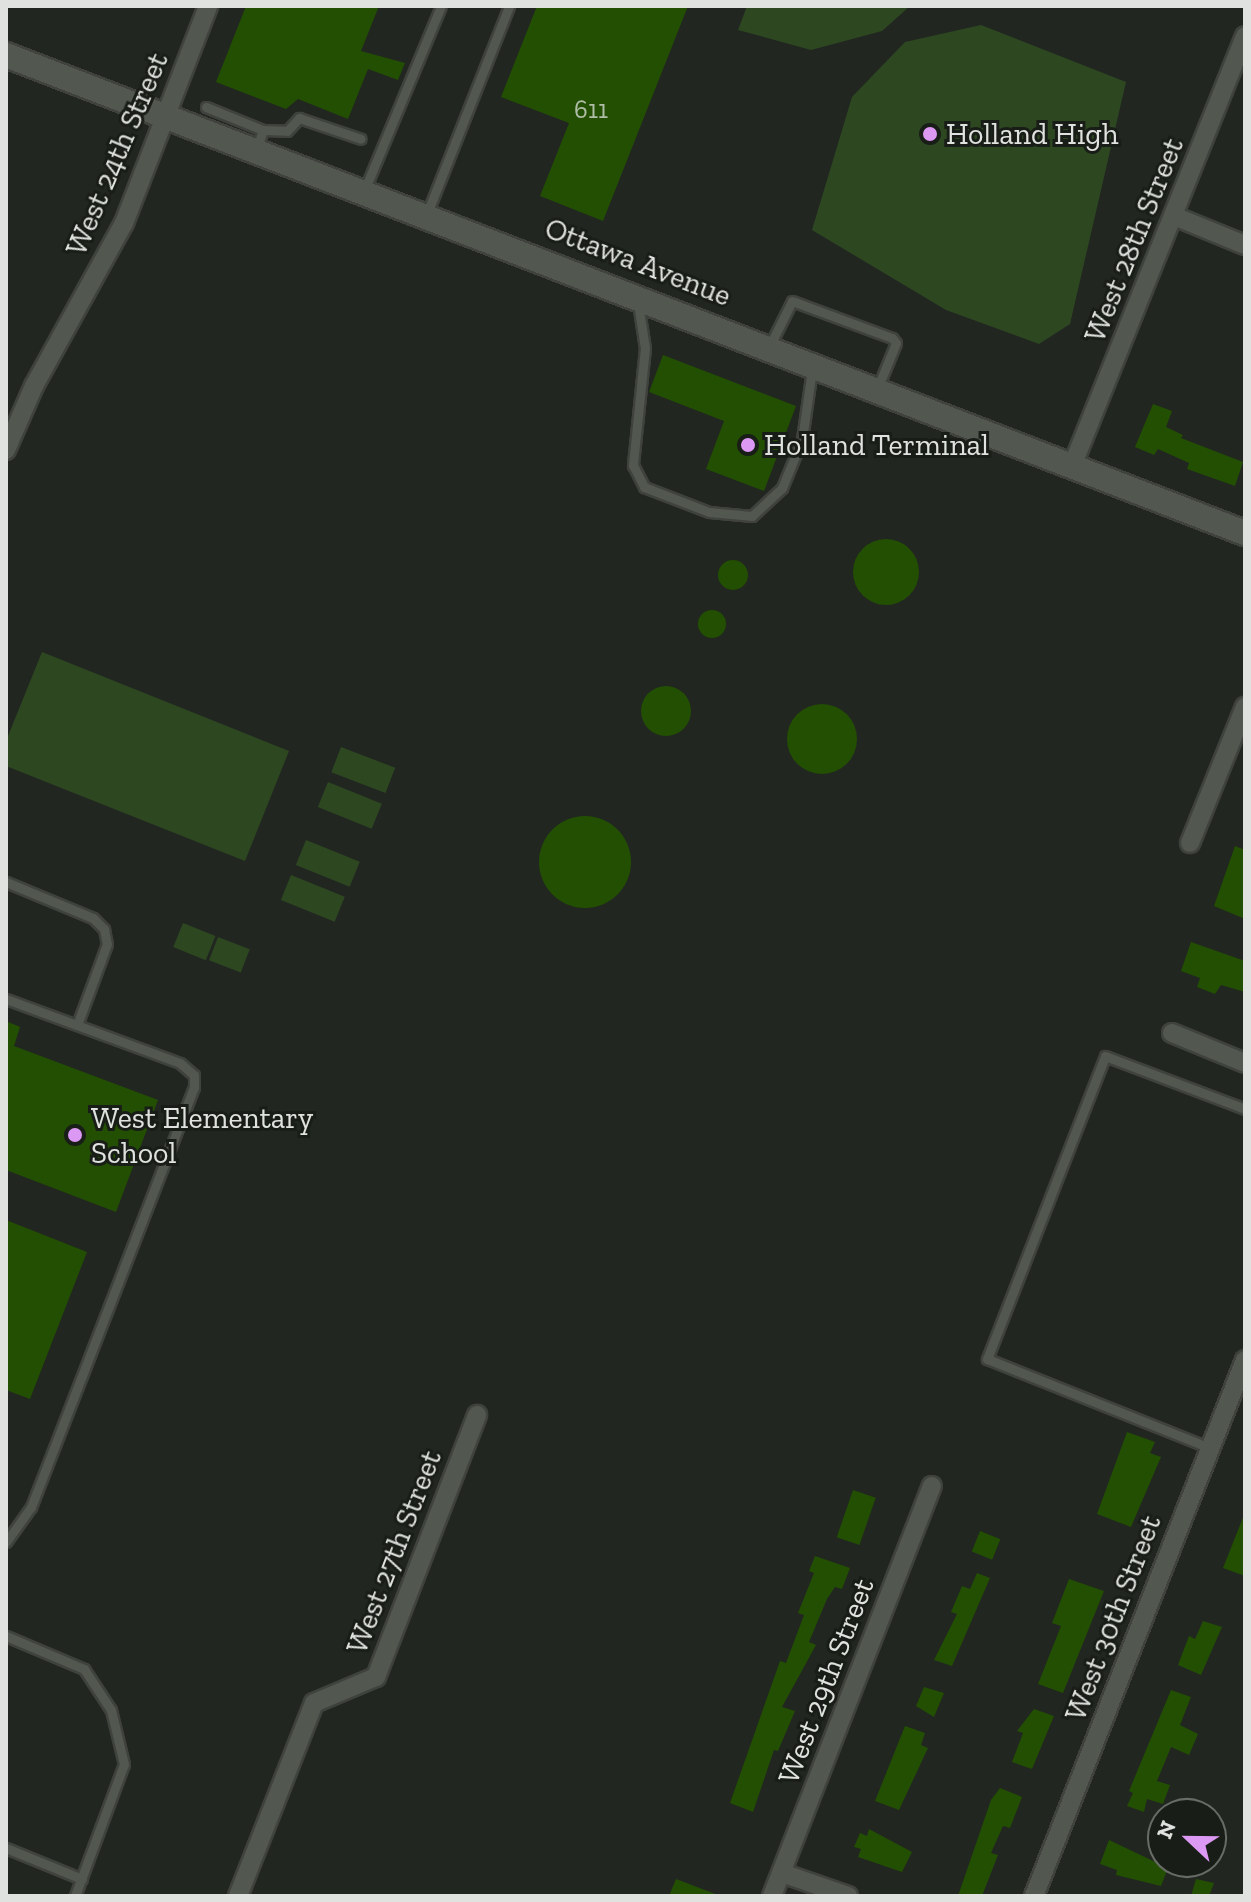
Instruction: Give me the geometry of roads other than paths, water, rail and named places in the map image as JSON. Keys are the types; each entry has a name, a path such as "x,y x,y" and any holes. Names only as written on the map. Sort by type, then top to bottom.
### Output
{"street":[{"name":"West 24th Street","path":"6,450 34,386 124,223 208,6"},
{"name":"West 28th Street","path":"1073,464 1245,36"},
{"name":"Ottawa Avenue","path":"6,55 164,118 260,141 364,191 426,216 1245,533"},
{"path":"1174,216 1245,245"},
{"path":"1190,843 1245,707"},
{"path":"1172,1033 1245,1063"},
{"name":"West 30th Street","path":"1042,1894 1245,1360"},
{"name":"West 27th Street","path":"238,1896 314,1703 376,1677 477,1415"},
{"name":"West 29th Street","path":"772,1896 932,1486"},
{"path":"782,1873 848,1896"}],"lane":[{"path":"364,191 441,6"},
{"path":"426,216 509,6"},
{"path":"206,107 260,141 287,131 304,118 361,139"},
{"path":"637,296 645,348 633,465 644,487 709,512 752,516 782,488 802,439 813,364"},
{"path":"769,347 792,301 892,338 896,343 877,389"},
{"path":"6,882 93,918 104,929 107,944 77,1025"},
{"path":"6,999 180,1063 194,1075 194,1087 31,1507 6,1542"},
{"path":"1210,1448 987,1359 1105,1056 1245,1109"},
{"path":"6,1636 84,1669 111,1710 124,1764 75,1896"},
{"path":"6,1848 82,1879"}],"place":[{"name":"Holland High","path":"930,134"},
{"name":"Holland Terminal","path":"748,445"},
{"name":"West Elementary School","path":"75,1135"}]}
